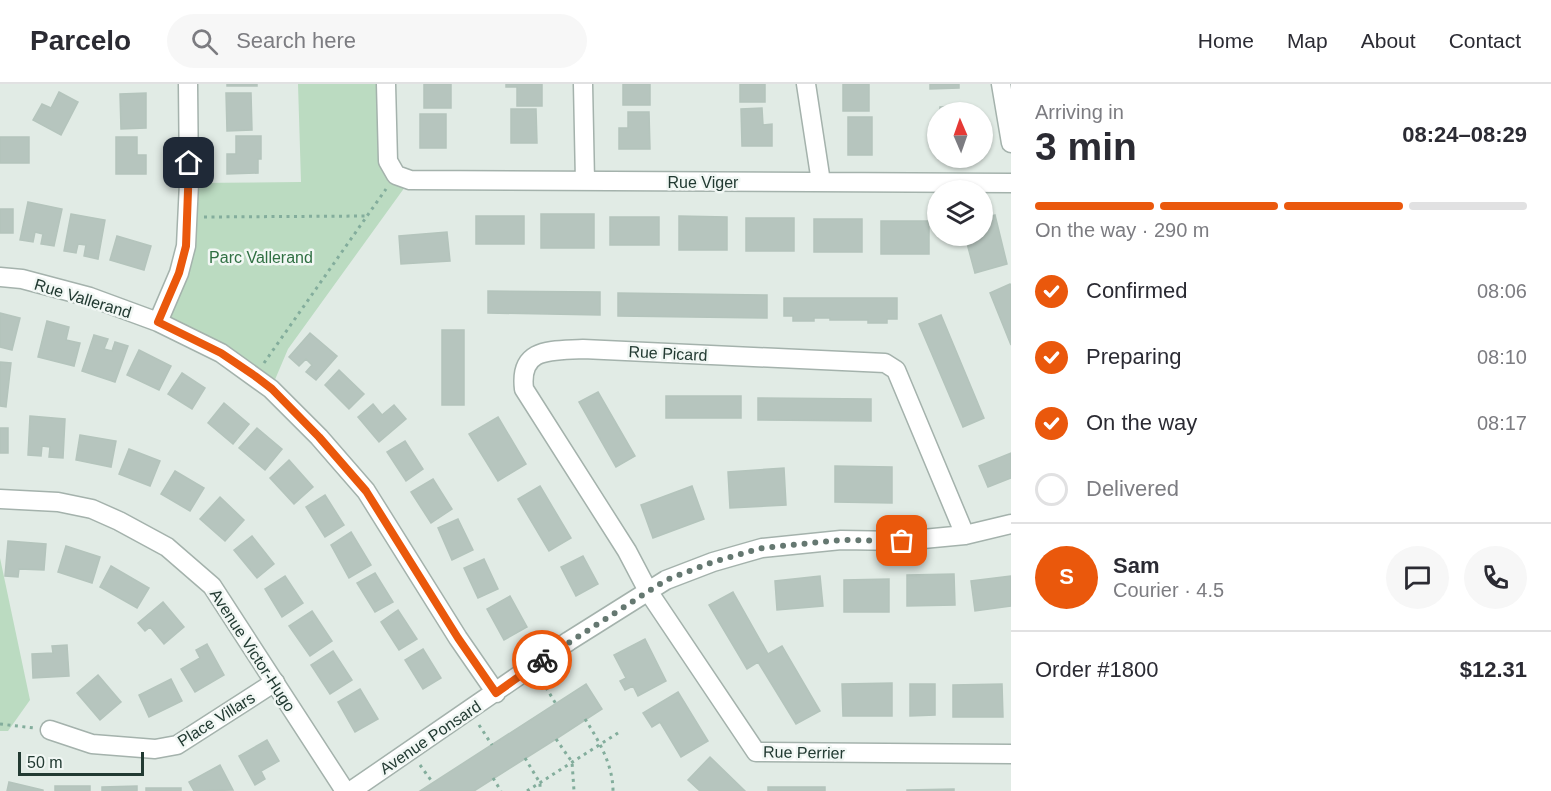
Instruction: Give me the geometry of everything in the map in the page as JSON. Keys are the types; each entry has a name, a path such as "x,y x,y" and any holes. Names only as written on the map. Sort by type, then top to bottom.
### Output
{"street":[{"path":"158,322 179,273 186,246 189,183 188,84"},
{"path":"386,84 388,161 396,176"},
{"path":"583,84 585,181"},
{"path":"806,84 821,182"},
{"path":"1001,84 1011,143"},
{"name":"Rue Viger","path":"396,176 410,180 1011,183"},
{"name":"Rue Vallerand","path":"0,277 22,279 90,297 158,322 221,353 272,389 366,491 458,638 496,693"},
{"name":"Rue Picard","path":"648,591 627,551 524,389 522,375 526,362 542,352 583,349 885,363 896,370 965,535"},
{"name":"Avenue Victor-Hugo","path":"0,499 58,502 92,510 119,521 167,547 212,586 345,791"},
{"name":"Avenue Ponsard","path":"351,791 666,580 713,562 762,548 841,540 902,541 965,535 1011,524"},
{"name":"Rue Perrier","path":"648,591 756,752 1011,754"},
{"name":"Place Villars","path":"50,730 92,744 155,749 177,745 275,682"}],"path":[{"path":"255,376 396,176"},
{"path":"187,218 367,216"},
{"path":"533,667 556,704"},
{"path":"470,711 492,745"},
{"path":"585,719 601,744 613,783 613,791"},
{"path":"0,724 50,730"},
{"path":"527,791 621,731"},
{"path":"556,739 572,762 574,791"},
{"path":"410,751 433,783"},
{"path":"525,758 540,783 540,791"},
{"path":"494,778 501,791"}],"green space":[{"name":"Parc Vallerand","path":"298,84 386,84 388,161 410,180 288,349 271,389 158,322 179,273 189,183 301,182"},
{"path":"0,558 30,700 8,731 0,731"}],"building":[{"path":"227,84 257,84 257,86 227,86"},
{"path":"424,84 451,84 451,108 424,108"},
{"path":"506,84 542,84 542,106 517,106 517,87 506,87"},
{"path":"623,84 650,84 650,105 623,105"},
{"path":"740,84 765,84 765,102 740,102"},
{"path":"843,84 869,84 869,111 843,111"},
{"path":"930,84 959,84 959,88 930,89"},
{"path":"59,92 78,102 61,135 33,120 42,104 51,108"},
{"path":"146,93 146,128 121,129 120,94"},
{"path":"226,93 251,93 252,130 227,131"},
{"path":"762,108 763,125 772,124 772,146 742,146 741,109"},
{"path":"511,109 536,109 537,143 511,143"},
{"path":"628,112 649,112 650,149 619,149 619,128 628,128"},
{"path":"420,114 446,114 446,148 420,148"},
{"path":"848,117 872,117 872,155 848,155"},
{"path":"236,136 261,136 261,159 258,159 258,173 227,174 227,154 236,154"},
{"path":"0,137 29,137 29,163 0,163"},
{"path":"116,137 137,137 137,155 146,155 146,174 116,174"},
{"path":"28,202 62,209 54,246 41,244 43,234 35,232 33,242 20,240"},
{"path":"0,209 13,209 13,233 0,233"},
{"path":"71,214 105,220 98,259 84,256 86,245 78,244 76,253 64,251"},
{"path":"541,214 594,214 594,248 541,248"},
{"path":"995,215 1007,264 975,273 968,246 993,246 993,216"},
{"path":"476,216 524,216 524,244 476,244"},
{"path":"679,216 727,217 727,250 679,250"},
{"path":"610,217 659,217 659,245 610,245"},
{"path":"746,218 794,218 794,251 746,251"},
{"path":"814,219 862,219 862,252 814,252"},
{"path":"881,221 927,221 929,254 881,254"},
{"path":"447,232 450,261 401,264 399,236"},
{"path":"117,236 151,246 144,270 110,260"},
{"path":"1010,284 1011,286 1011,345 990,293"},
{"path":"488,291 600,292 600,315 488,313"},
{"path":"618,293 767,295 767,318 618,316"},
{"path":"784,298 897,298 897,319 887,319 887,323 868,323 868,320 830,320 830,318 793,321 793,316 784,316"},
{"path":"0,313 20,318 12,350 0,347"},
{"path":"941,315 984,418 963,427 919,324"},
{"path":"47,321 69,327 66,340 80,343 74,366 38,357"},
{"path":"442,330 464,330 464,405 442,405"},
{"path":"310,333 337,356 316,380 306,372 312,365 306,359 299,366 289,357"},
{"path":"94,335 108,339 104,349 112,351 115,342 128,346 115,382 82,371"},
{"path":"139,350 171,366 159,390 127,375"},
{"path":"0,362 11,363 6,407 0,406"},
{"path":"339,370 364,394 349,409 325,385"},
{"path":"182,373 205,388 192,409 168,394"},
{"path":"598,392 635,456 616,467 579,402"},
{"path":"666,396 741,396 741,418 666,418"},
{"path":"758,398 871,399 871,421 758,420"},
{"path":"224,403 249,424 233,444 208,423"},
{"path":"373,404 382,415 394,405 406,419 379,442 358,417"},
{"path":"30,416 65,419 63,458 49,457 50,447 42,446 41,456 28,455"},
{"path":"498,417 526,464 498,481 469,434"},
{"path":"0,428 8,428 8,453 0,453"},
{"path":"257,428 282,449 265,470 239,448"},
{"path":"80,435 116,441 111,467 76,460"},
{"path":"405,441 423,469 406,481 387,452"},
{"path":"129,449 160,461 150,486 119,474"},
{"path":"1011,453 1011,478 988,487 979,466"},
{"path":"289,460 313,487 294,504 270,478"},
{"path":"835,466 892,467 892,503 835,502"},
{"path":"784,468 786,505 730,508 728,472"},
{"path":"175,471 204,488 190,511 161,494"},
{"path":"433,479 452,509 431,523 411,492"},
{"path":"540,486 571,538 549,551 518,499"},
{"path":"692,486 704,519 653,538 641,505"},
{"path":"325,495 344,525 325,537 306,507"},
{"path":"220,497 244,520 225,541 200,519"},
{"path":"458,519 473,550 452,560 438,528"},
{"path":"351,532 371,565 349,578 331,545"},
{"path":"252,536 274,564 257,578 234,550"},
{"path":"8,541 46,544 44,570 19,569 18,577 5,576"},
{"path":"66,546 100,557 92,583 58,572"},
{"path":"583,556 598,584 576,596 561,567"},
{"path":"484,559 498,589 478,598 464,568"},
{"path":"111,566 149,588 137,608 100,587"},
{"path":"375,573 393,602 375,612 357,583"},
{"path":"954,574 955,605 907,606 907,575"},
{"path":"285,576 303,603 282,617 265,589"},
{"path":"820,576 823,606 777,610 775,581"},
{"path":"1011,576 1011,606 975,611 971,581"},
{"path":"889,579 889,612 844,612 844,580"},
{"path":"733,592 768,654 782,646 820,711 796,724 758,662 747,669 709,605"},
{"path":"510,596 527,627 504,640 487,609"},
{"path":"163,602 184,627 164,644 150,627 145,631 138,623"},
{"path":"398,610 417,639 399,650 381,622"},
{"path":"312,611 332,641 310,656 289,626"},
{"path":"645,639 666,681 638,696 633,686 625,690 620,681 626,678 614,655"},
{"path":"207,644 224,675 195,692 181,669 200,658 196,650"},
{"path":"67,645 69,676 33,678 32,654 53,653 52,646"},
{"path":"423,649 441,678 423,689 405,660"},
{"path":"333,651 352,680 330,694 311,665"},
{"path":"98,675 121,702 100,720 77,693"},
{"path":"171,679 182,701 149,717 139,695"},
{"path":"892,683 892,716 843,716 842,684"},
{"path":"586,684 602,709 556,739 474,791 420,791"},
{"path":"910,684 935,684 935,715 910,716"},
{"path":"1002,684 1003,717 953,717 953,685"},
{"path":"360,689 378,719 355,732 338,702"},
{"path":"678,692 708,741 681,757 660,722 652,727 643,713"},
{"path":"267,740 279,761 261,771 265,779 255,785 239,756"},
{"path":"710,757 745,791 700,791 688,780"},
{"path":"220,765 233,790 194,791 189,782"},
{"path":"9,782 43,790 43,791 7,791"},
{"path":"55,786 90,786 90,791 55,791"},
{"path":"137,786 137,791 102,791 102,787"},
{"path":"768,787 825,787 825,791 768,791"},
{"path":"146,788 181,788 181,791 146,791"},
{"path":"954,789 954,791 907,791 907,790"}],"way so far":[{"path":"542,660 666,580 713,562 762,548 841,540 902,541"}],"route":[{"path":"189,163 186,246 179,273 158,322 221,353 255,376 272,389 319,437 366,491 458,638 496,693 542,660"}]}
